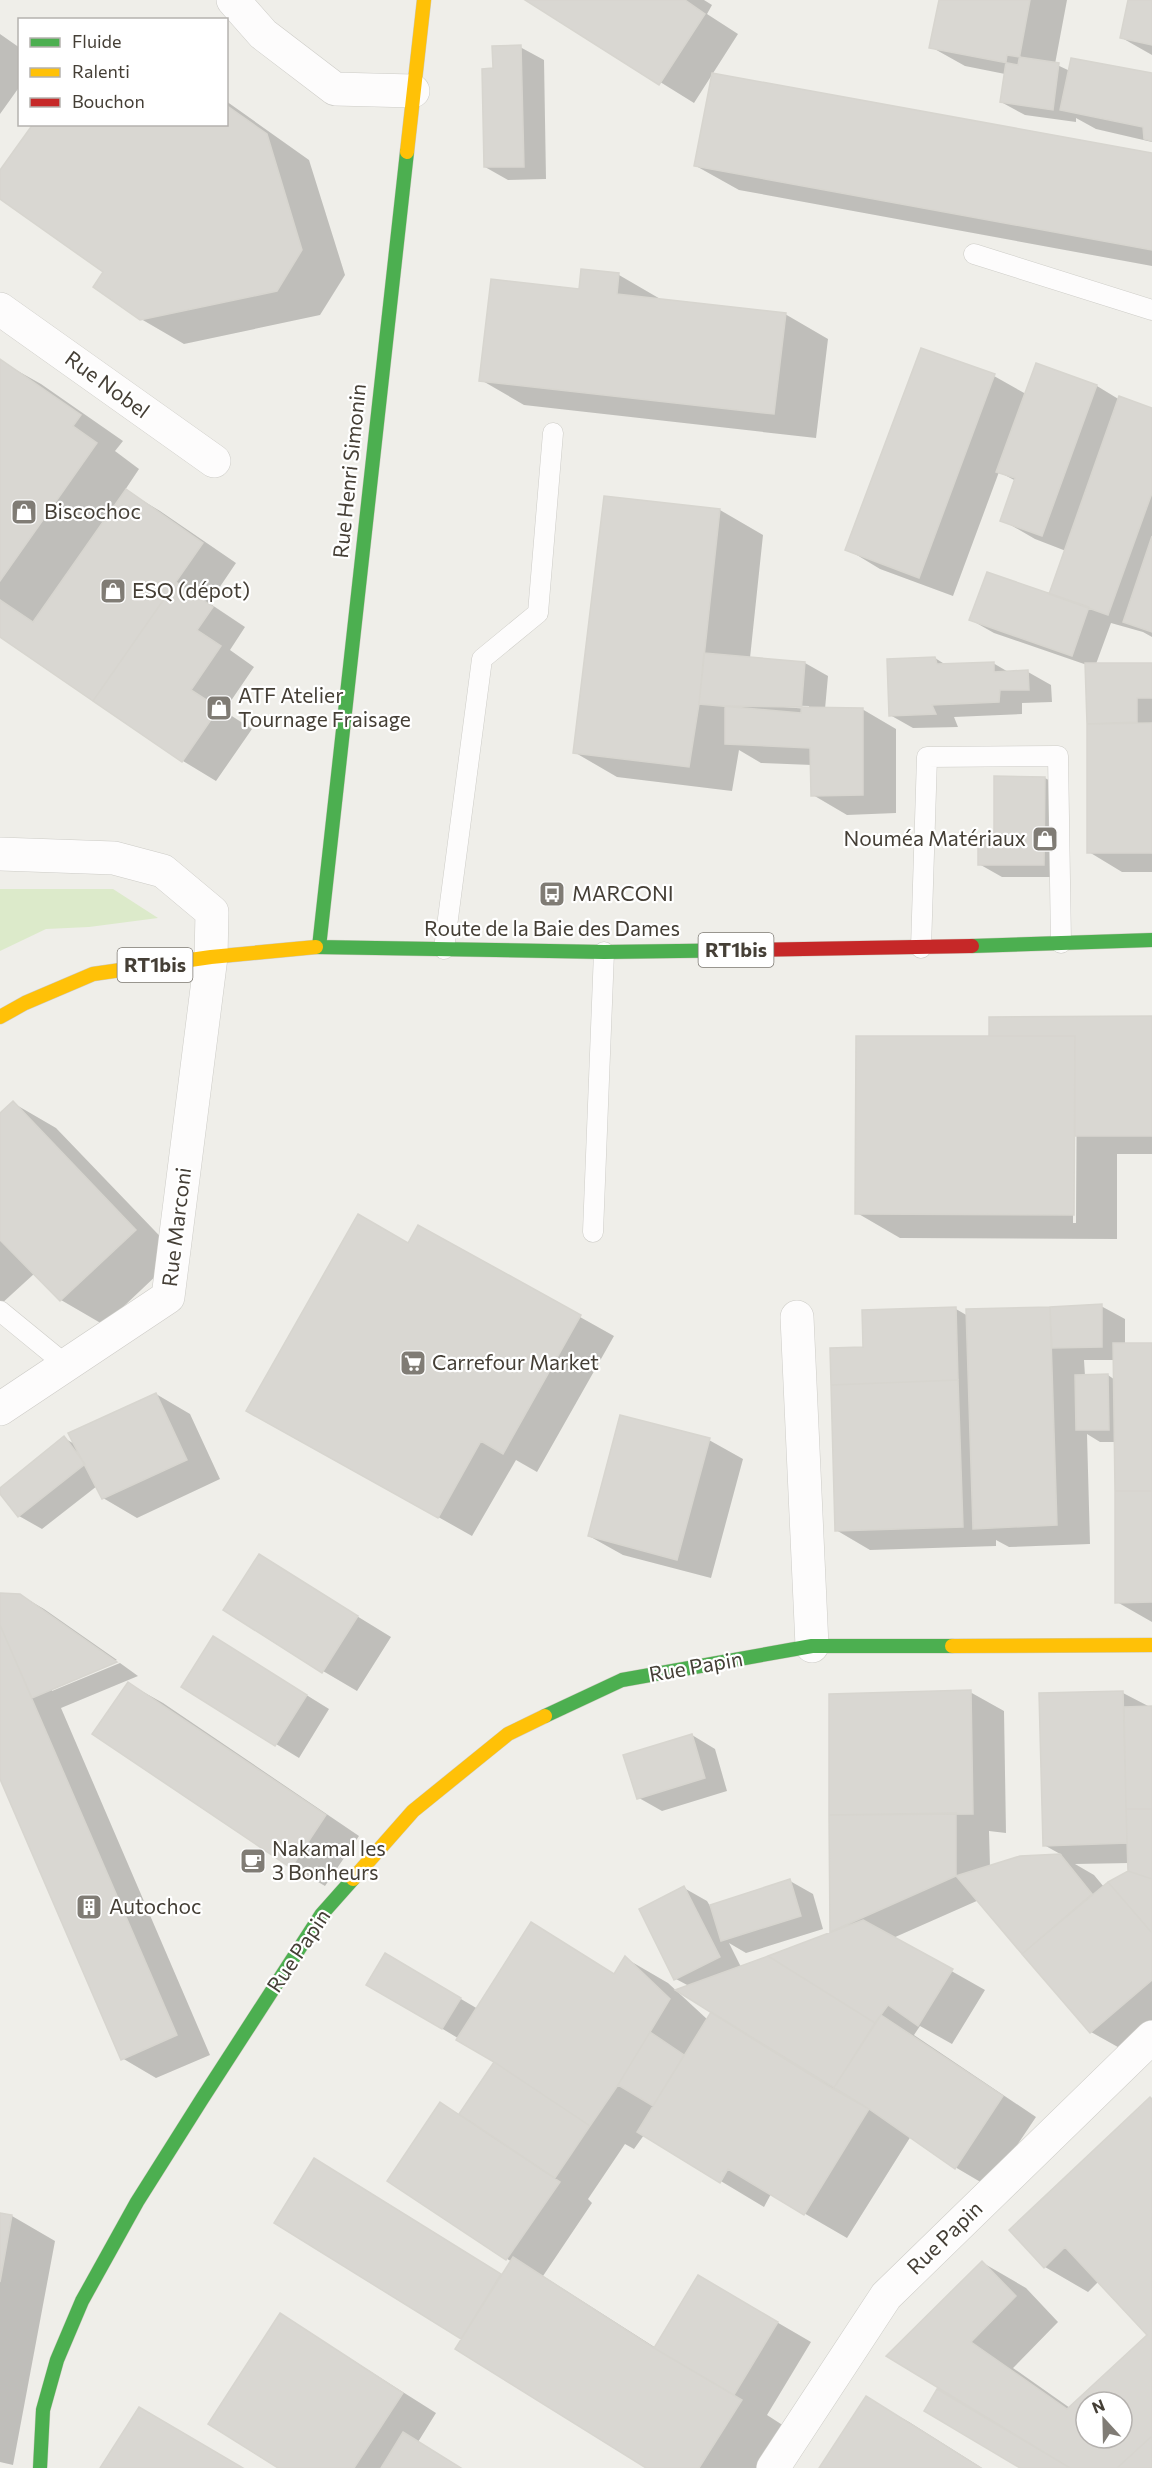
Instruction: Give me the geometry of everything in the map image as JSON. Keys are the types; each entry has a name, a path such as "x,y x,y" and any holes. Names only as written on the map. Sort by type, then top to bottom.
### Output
{"street":[{"path":"233,0 263,34 335,89 413,91"},
{"name":"Rue Henri Simonin","path":"319,947 424,0"},
{"name":"Rue Nobel","path":"0,309 214,462"},
{"name":"Rue Marconi","path":"0,854 114,858 163,871 212,912 211,957 168,1297 0,1409"},
{"name":"Route de la Baie des Dames","path":"0,1017 25,1002 93,974 211,957 319,947 604,952 921,948 1152,940"},
{"path":"797,1317 812,1646"},
{"name":"Rue Papin","path":"40,2468 43,2410 57,2360 82,2301 122,2229 190,2118 321,1915 413,1811 508,1734 622,1680 812,1646 1152,1645"},
{"name":"Rue Papin","path":"773,2468 885,2296 1152,2037"}],"lane":[{"path":"974,254 1152,310"},
{"path":"444,949 482,659 538,613 553,433"},
{"path":"921,948 927,757 1058,756 1061,943"},
{"path":"593,1232 604,952"},
{"path":"0,1311 66,1365"}],"green space":[{"path":"0,889 113,889 158,918 89,927 46,929 0,951"}],"building":[{"path":"525,0 685,0 705,14 659,85"},
{"path":"939,0 1030,0 1018,65 929,48"},
{"path":"1128,0 1152,0 1152,45 1120,38"},
{"path":"521,45 524,167 484,167 482,69 493,68 492,46"},
{"path":"1007,55 1059,63 1053,110 1000,102"},
{"path":"1071,58 1152,73 1152,141 1144,139 1143,127 1060,110"},
{"path":"712,73 1152,153 1152,250 694,166"},
{"path":"228,106 267,134 302,250 277,291 140,320 93,287 103,272 0,199 0,170 32,126 228,126"},
{"path":"581,269 619,273 617,294 786,313 774,414 479,381 491,279 579,289"},
{"path":"921,348 995,374 919,578 845,550"},
{"name":"Biscochoc","path":"0,359 81,415 73,426 97,443 0,581"},
{"path":"1036,363 1097,385 1042,536 1000,521 1015,478 996,472"},
{"path":"1119,396 1152,408 1152,493 1108,615 1049,594"},
{"name":"ESQ (dépot)","path":"126,489 203,543 93,701 0,637 0,600 33,622"},
{"path":"604,496 720,509 699,704 689,767 573,753"},
{"path":"1152,536 1152,632 1123,622"},
{"path":"987,572 1089,607 1072,656 969,620"},
{"path":"176,582 213,607 197,630 221,646 191,690 219,708 182,762 93,701"},
{"path":"704,653 805,662 801,713 699,704"},
{"path":"935,657 937,664 994,662 994,672 1028,670 1029,690 1000,690 999,702 932,705 936,714 889,716 887,659"},
{"path":"1085,663 1152,663 1152,698 1137,698 1137,722 1087,724"},
{"path":"725,706 863,708 863,795 811,796 810,748 725,744"},
{"path":"1152,723 1152,853 1087,853 1087,724"},
{"path":"994,776 1045,777 1044,865 978,865 978,838 994,839"},
{"path":"1152,1016 1152,1136 1075,1136 1075,1036 989,1036 989,1017"},
{"path":"856,1036 1075,1036 1074,1215 855,1214"},
{"path":"13,1101 136,1230 60,1301 0,1240 0,1113"},
{"name":"Carrefour Market","path":"358,1214 408,1243 418,1225 581,1315 503,1454 481,1441 438,1518 246,1411"},
{"path":"1102,1304 1102,1347 1052,1348 1050,1307"},
{"path":"956,1307 958,1380 831,1385 830,1348 863,1347 862,1310"},
{"path":"1050,1307 1057,1525 973,1529 966,1309"},
{"path":"1113,1343 1152,1343 1152,1491 1115,1491"},
{"path":"1108,1374 1109,1430 1076,1430 1075,1375"},
{"path":"958,1380 963,1527 835,1531 831,1385"},
{"path":"156,1393 187,1460 102,1499 68,1433"},
{"path":"620,1415 710,1438 677,1560 588,1536"},
{"path":"64,1436 85,1464 18,1517 0,1494 0,1488"},
{"path":"1115,1491 1152,1491 1152,1602 1115,1603"},
{"path":"259,1554 358,1616 322,1673 223,1610"},
{"path":"0,1593 20,1594 117,1662 32,1698 0,1625"},
{"name":"Autochoc","path":"0,1625 177,2035 121,2060 0,1779"},
{"path":"213,1636 307,1695 275,1746 181,1687"},
{"path":"128,1682 326,1815 291,1868 92,1734"},
{"path":"971,1690 973,1814 829,1815 829,1694"},
{"path":"1123,1691 1127,1843 1043,1846 1039,1693"},
{"path":"1152,1706 1152,1809 1126,1809 1124,1707"},
{"path":"692,1734 705,1778 637,1799 623,1755"},
{"path":"1126,1809 1152,1809 1152,1879 1128,1871"},
{"path":"956,1813 956,1876 830,1932 829,1815"},
{"path":"1060,1854 1092,1894 1022,1954 956,1876 1020,1856"},
{"path":"1128,1871 1152,1879 1152,1933 1108,1882"},
{"path":"790,1879 801,1916 721,1941 710,1905"},
{"path":"1108,1882 1152,1933 1152,1980 1090,2033 1022,1954"},
{"path":"684,1886 720,1957 674,1980 639,1909"},
{"path":"863,1920 953,1969 918,2026 888,2005 875,2023 768,1956"},
{"path":"531,1922 614,1974 625,1956 670,1999 618,2085 590,2126 494,2062 456,2040"},
{"path":"385,1953 461,1998 442,2029 366,1985"},
{"path":"768,1956 875,2023 833,2089 675,1990"},
{"path":"711,2012 869,2109 804,2215 728,2169 720,2183 637,2132"},
{"path":"881,2015 1003,2096 955,2169 869,2109 833,2089"},
{"path":"650,2032 684,2055 653,2106 618,2085"},
{"path":"494,2062 590,2126 555,2178 459,2114"},
{"path":"1150,2097 1152,2099 1152,2436 1117,2468 1070,2468 886,2356 982,2261 1016,2296 971,2342 1067,2409 1074,2403 1074,2450 1134,2450 1134,2390 1088,2390 1147,2335 1065,2247 1044,2268 1009,2230"},
{"path":"440,2102 560,2182 506,2260 387,2181"},
{"path":"314,2158 501,2274 461,2339 274,2223"},
{"path":"0,2213 12,2215 0,2282"},
{"path":"513,2257 654,2348 742,2400 699,2468 646,2468 455,2349"},
{"path":"698,2275 778,2322 734,2395 654,2348"},
{"path":"280,2313 403,2393 354,2468 278,2468 208,2424"},
{"path":"937,2389 1070,2468 1020,2468 924,2411"},
{"path":"866,2396 981,2468 819,2468"},
{"path":"139,2407 243,2468 100,2468"},
{"path":"403,2432 461,2468 381,2468"},
{"path":"1152,2436 1152,2468 1117,2468"}],"traffic: fast":[{"path":"319,947 407,152"},
{"path":"972,946 1152,940"},
{"path":"316,947 604,952 752,950"},
{"path":"545,1716 622,1680 812,1646 952,1646"},
{"path":"40,2468 43,2410 57,2360 82,2301 137,2202 202,2099 321,1915 353,1879"}],"traffic: slow":[{"path":"407,152 424,0"},
{"path":"0,1017 25,1003 93,974 211,957 316,947"},
{"path":"952,1646 1152,1645"},
{"path":"353,1879 413,1811 508,1734 545,1716"}],"traffic: jam":[{"path":"752,950 972,946"}],"place":[{"name":"Biscochoc","path":"24,512"},
{"name":"ESQ (dépot)","path":"113,591"},
{"name":"ATF Atelier Tournage Fraisage","path":"219,708"},
{"name":"Nouméa Matériaux","path":"1045,839"},
{"name":"MARCONI","path":"552,894"},
{"name":"Carrefour Market","path":"413,1363"},
{"name":"Nakamal les 3 Bonheurs","path":"253,1861"},
{"name":"Autochoc","path":"89,1907"}]}
